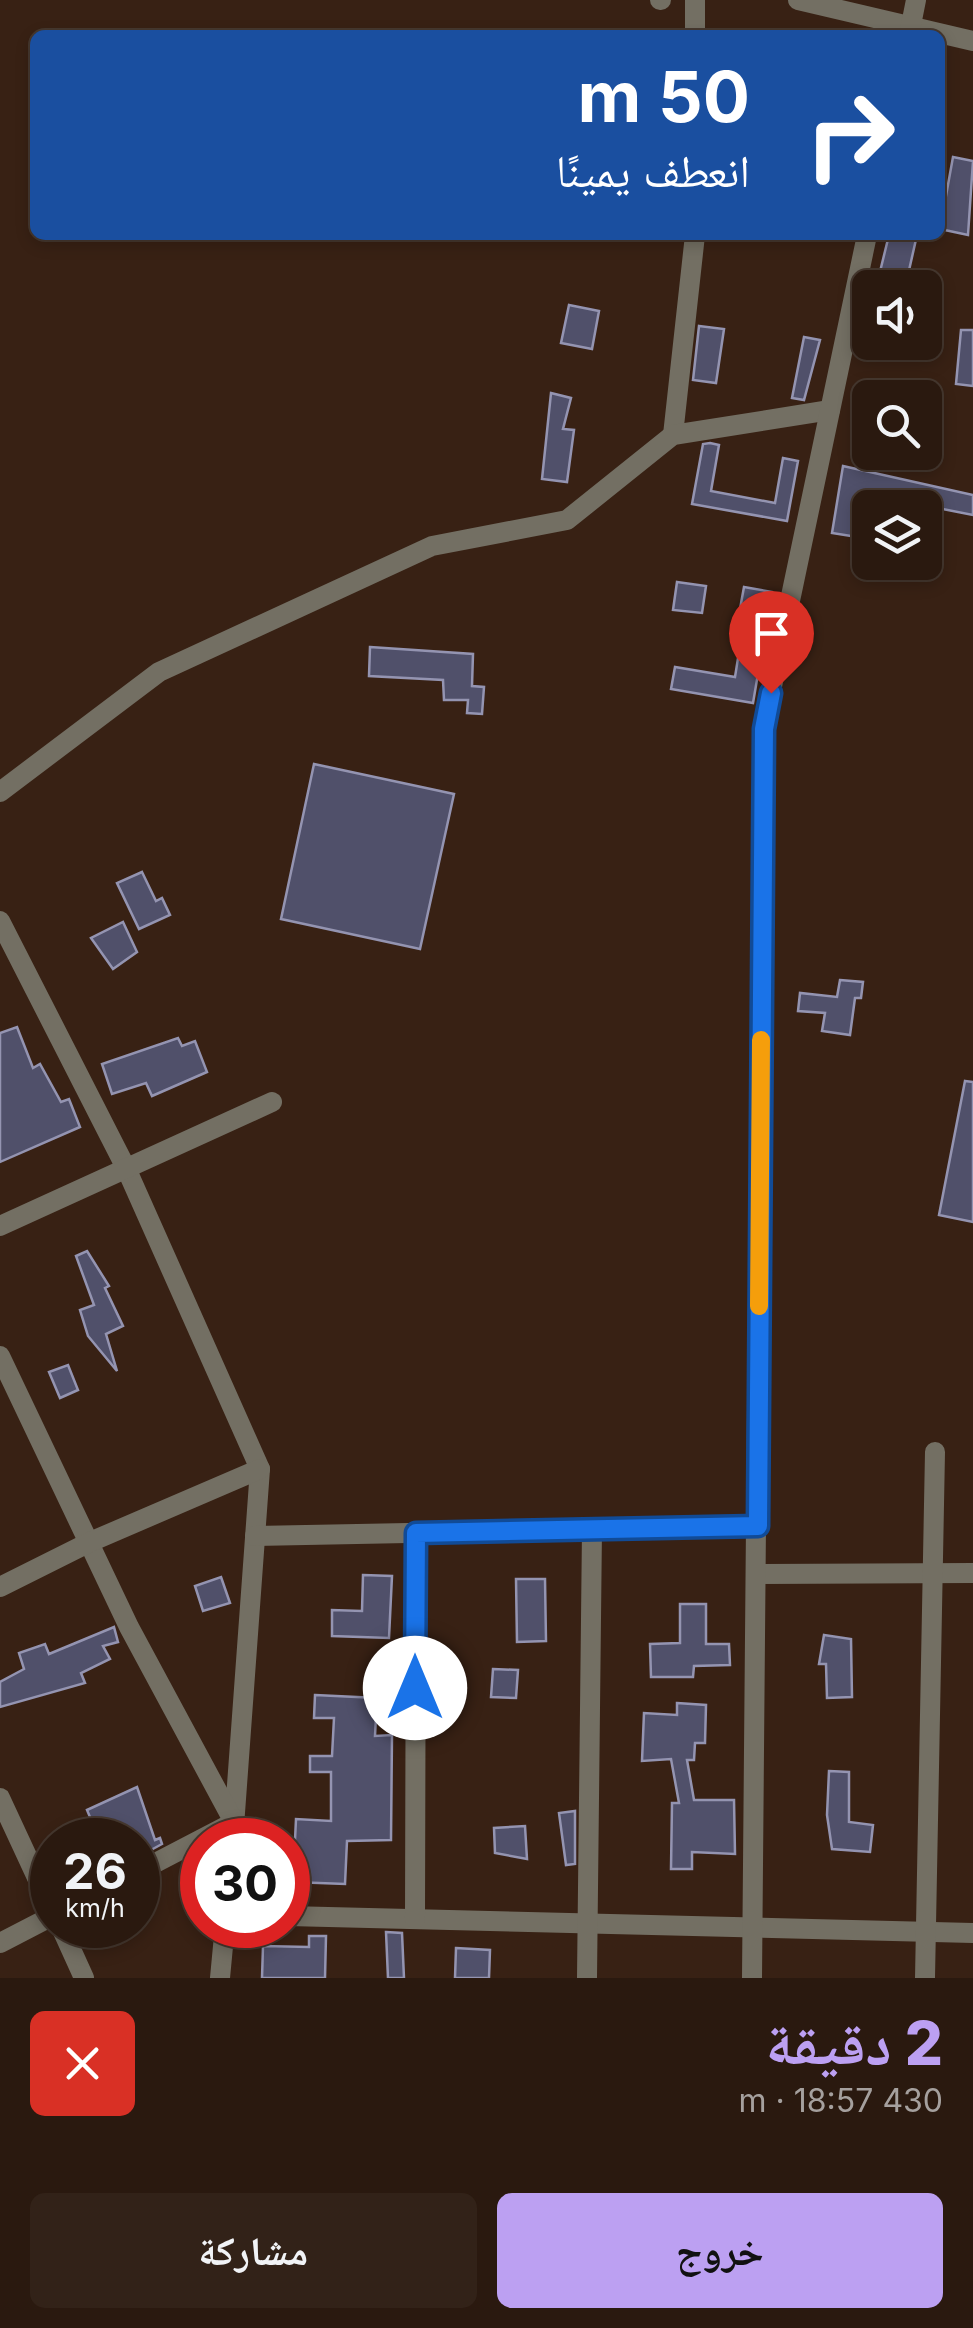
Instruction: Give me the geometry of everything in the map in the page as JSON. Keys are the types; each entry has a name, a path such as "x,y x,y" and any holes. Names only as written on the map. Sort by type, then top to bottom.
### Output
{"street":[{"path":"695,0 695,30"},
{"path":"798,0 906,30"},
{"path":"910,30 916,0"},
{"path":"945,37 973,42"},
{"path":"673,435 694,240"},
{"path":"752,1978 764,729 866,240"},
{"path":"0,792 159,672 432,546 567,520 673,435 830,410"},
{"path":"0,921 126,1168 260,1469 234,1818"},
{"path":"0,1226 272,1102"},
{"path":"0,1356 129,1627 226,1818"},
{"path":"924,1978 935,1452"},
{"path":"0,1587 90,1542 260,1469"},
{"path":"255,1536 758,1526"},
{"path":"587,1978 592,1530"},
{"path":"415,1919 416,1533"},
{"path":"757,1574 973,1572"},
{"path":"0,1798 30,1864"},
{"path":"310,1917 973,1933"},
{"path":"0,1942 30,1925"},
{"path":"70,1948 84,1978"},
{"path":"220,1978 223,1948"}],"building":[{"path":"953,157 973,161 968,235 945,230 945,201"},
{"path":"888,240 916,240 909,270 880,270"},
{"path":"569,305 599,311 592,349 561,343"},
{"path":"699,326 724,329 716,383 693,380"},
{"path":"961,330 973,330 973,386 956,384"},
{"path":"804,337 820,340 804,400 792,398"},
{"path":"551,393 571,398 563,429 574,430 567,482 542,479"},
{"path":"703,444 719,445 711,491 775,503 783,458 798,461 787,521 692,504"},
{"path":"843,466 973,495 973,515 942,509 942,490 852,490 852,536 832,533"},
{"path":"677,582 706,586 702,613 673,610"},
{"path":"744,587 772,592 753,703 671,689 675,667 735,677 744,621 738,620"},
{"path":"370,647 473,654 472,686 484,687 482,714 467,713 468,700 444,700 443,680 369,676"},
{"path":"314,764 454,794 420,949 281,919"},
{"path":"142,872 156,901 162,898 170,915 139,929 117,883"},
{"path":"123,922 137,952 113,969 91,938"},
{"path":"840,980 863,982 861,998 855,998 850,1035 822,1031 825,1013 798,1011 800,993 837,997"},
{"path":"17,1027 33,1068 40,1064 61,1102 69,1099 80,1127 0,1162 0,1033"},
{"path":"178,1038 182,1046 195,1041 207,1072 152,1096 146,1083 112,1094 102,1064"},
{"path":"965,1081 973,1082 973,1222 939,1215"},
{"path":"87,1251 109,1286 105,1288 123,1326 106,1334 117,1371 88,1336 80,1310 94,1305 76,1256"},
{"path":"68,1365 78,1390 60,1398 49,1372"},
{"path":"363,1575 392,1576 389,1638 332,1636 332,1610 362,1611"},
{"path":"221,1577 230,1603 203,1611 195,1586"},
{"path":"516,1579 545,1579 546,1641 517,1642"},
{"path":"680,1604 706,1604 706,1644 729,1644 730,1665 694,1666 693,1677 651,1677 650,1644 680,1643"},
{"path":"114,1627 118,1642 103,1646 110,1659 81,1673 85,1683 0,1707 0,1682 24,1669 19,1653 45,1644 49,1654"},
{"path":"824,1635 851,1639 852,1697 827,1698 826,1664 819,1664"},
{"path":"493,1669 518,1670 516,1698 491,1697"},
{"path":"315,1695 377,1698 375,1736 392,1735 391,1840 347,1841 345,1884 310,1883 310,1820 331,1821 331,1772 310,1772 310,1756 332,1756 334,1718 314,1718"},
{"path":"677,1703 706,1705 705,1743 695,1743 694,1760 687,1760 694,1800 734,1800 735,1854 692,1852 692,1869 671,1869 672,1803 679,1803 671,1759 642,1761 644,1713 677,1715"},
{"path":"829,1771 849,1772 849,1822 873,1825 870,1852 832,1849 827,1815"},
{"path":"137,1787 148,1818 90,1818 87,1810"},
{"path":"575,1811 575,1864 566,1865 559,1813"},
{"path":"525,1826 527,1859 495,1853 494,1828"},
{"path":"386,1932 402,1933 404,1978 388,1978"},
{"path":"310,1936 326,1936 325,1978 262,1978 263,1948 310,1948"},
{"path":"456,1948 490,1950 489,1978 455,1978"}],"slow traffic":[{"path":"759,1306 761,1040"}],"route":[{"path":"415,1688 416,1533 758,1526 764,729 771,693"}]}
